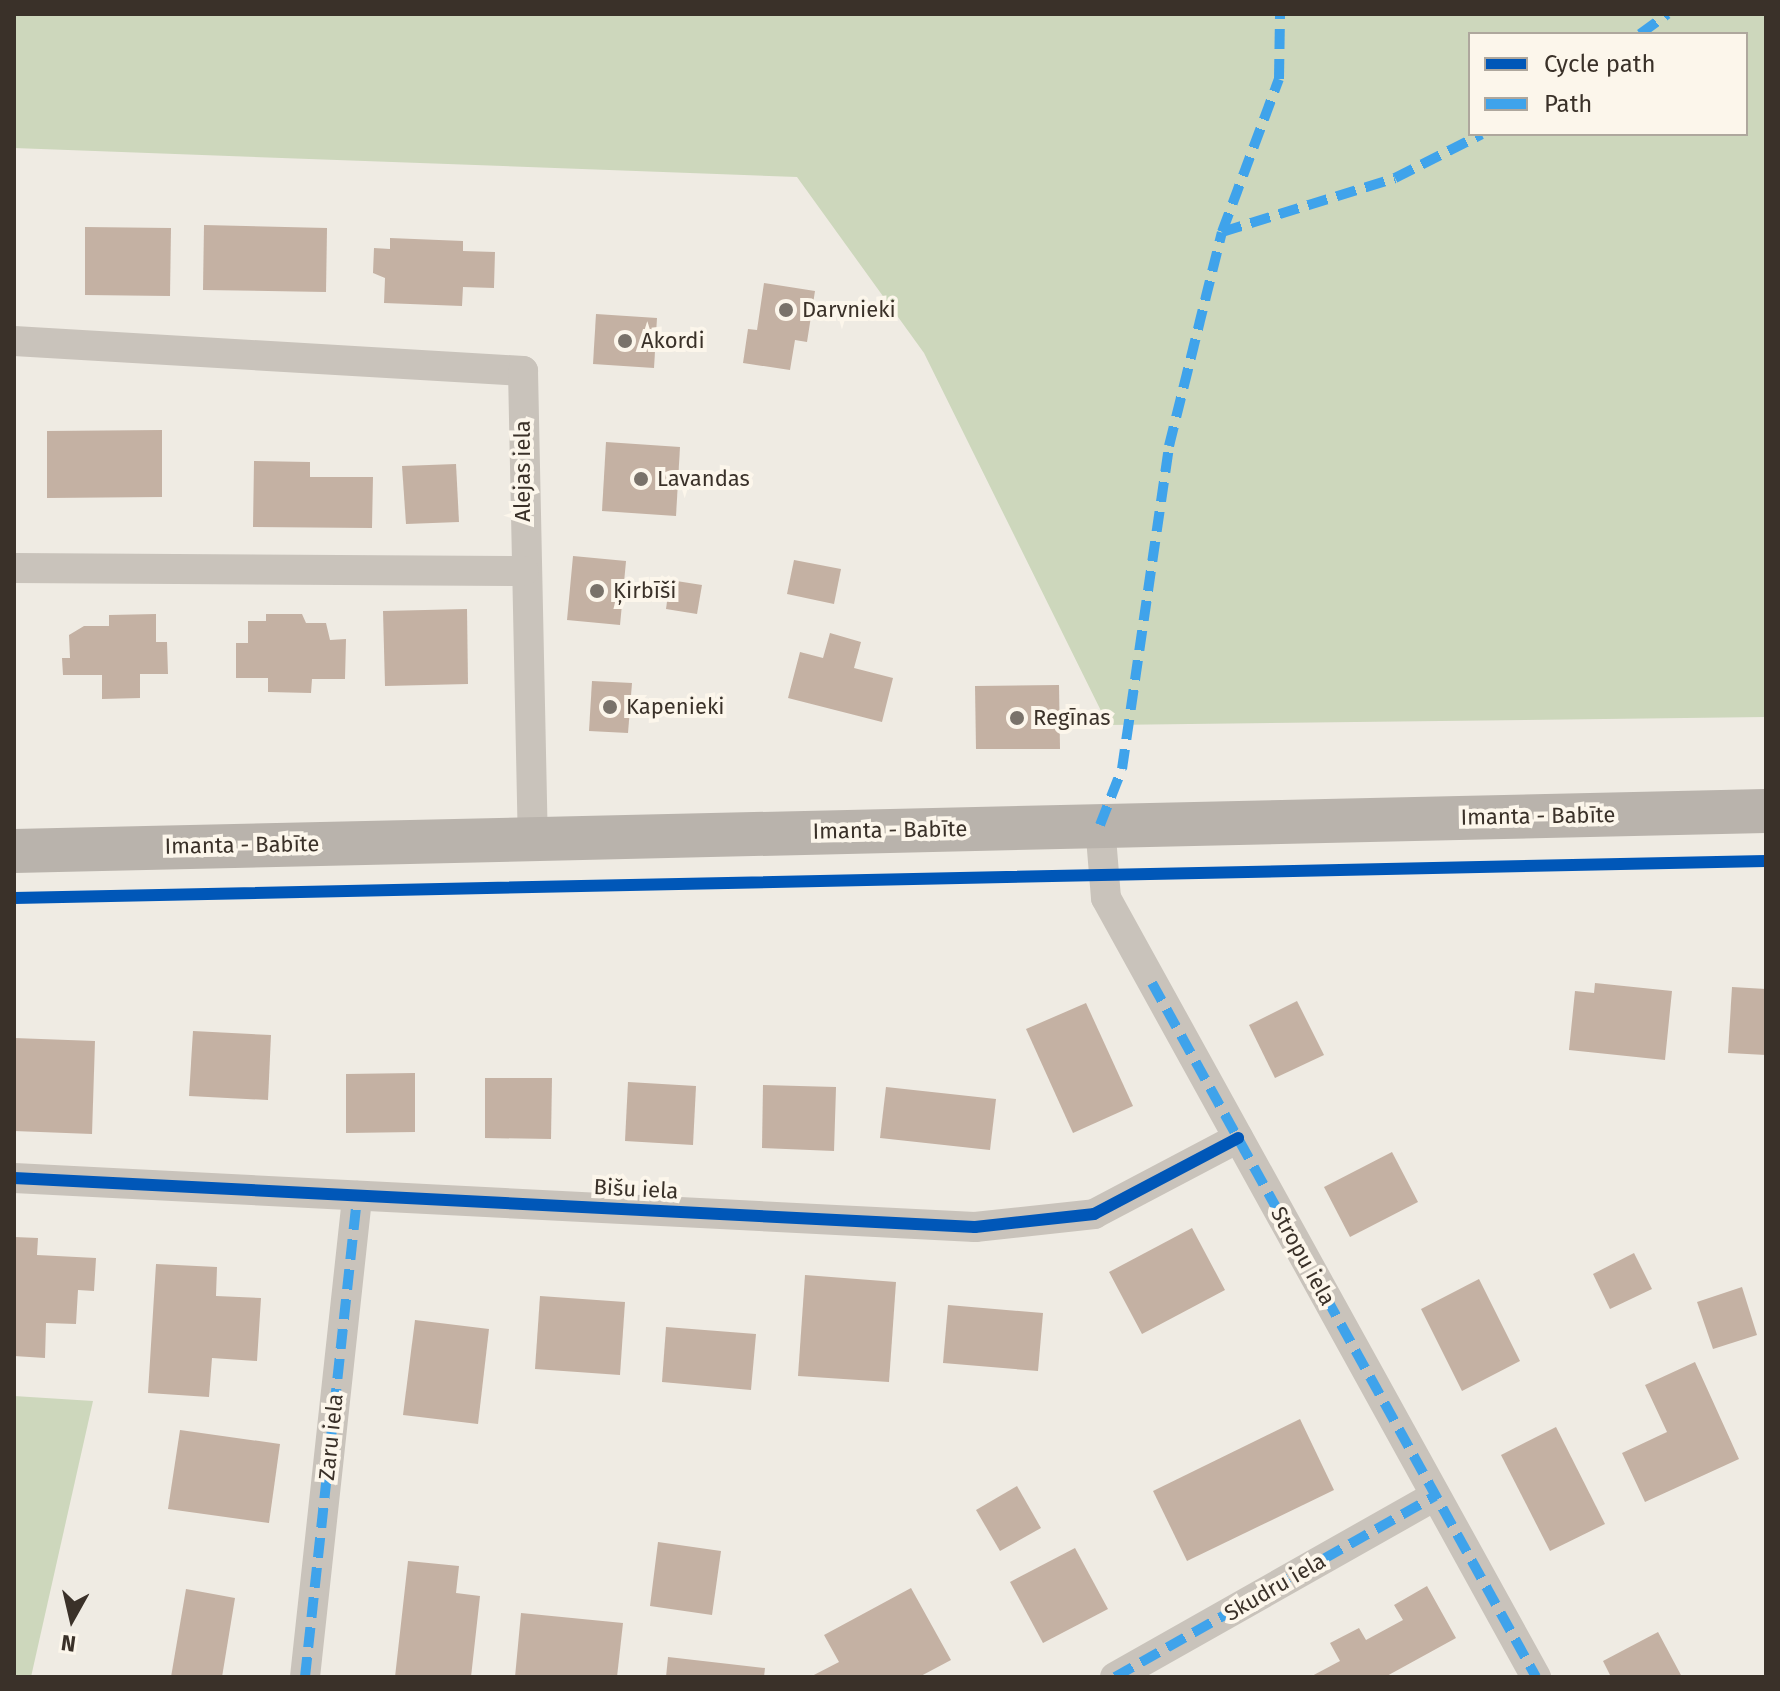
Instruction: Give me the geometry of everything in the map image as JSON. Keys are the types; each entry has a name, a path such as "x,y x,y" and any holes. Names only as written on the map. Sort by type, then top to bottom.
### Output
{"main road":[{"name":"Imanta - Babīte","path":"14,851 1766,811"}],"street":[{"name":"Alejas iela","path":"14,341 523,371 524,571"},
{"path":"14,568 524,571 533,838"},
{"name":"Stropu iela","path":"1100,825 1106,898 1536,1677"},
{"name":"Bišu iela","path":"14,1178 975,1227 1094,1214 1238,1138"},
{"name":"Zaru iela","path":"305,1677 357,1196"},
{"name":"Skudru iela","path":"1115,1677 1435,1496"}],"green space":[{"path":"14,14 1766,14 1766,717 1108,725 924,353 797,177 14,148"},
{"path":"14,1396 93,1401 31,1677 14,1677"}],"building":[{"path":"204,225 327,228 326,292 203,290"},
{"path":"85,227 171,228 170,296 85,295"},
{"path":"390,238 463,241 463,251 495,252 494,288 463,287 462,306 384,303 385,278 373,273 374,248 390,249"},
{"name":"Darvnieki","path":"764,283 815,291 807,342 795,340 790,370 743,363 748,329 757,330"},
{"name":"Akordi","path":"596,314 657,318 654,368 593,364"},
{"path":"162,430 162,497 47,498 47,431"},
{"name":"Lavandas","path":"606,442 680,447 676,516 602,511"},
{"path":"254,461 310,462 310,477 373,477 372,528 253,527"},
{"path":"456,464 459,522 406,524 402,466"},
{"name":"Ķirbīši","path":"573,556 626,561 620,625 567,620"},
{"path":"794,560 841,569 834,604 787,594"},
{"path":"670,580 702,585 697,614 666,609"},
{"path":"467,609 468,684 385,686 383,611"},
{"path":"156,614 156,642 167,642 168,674 140,674 140,698 102,699 102,675 63,675 62,658 70,658 69,635 84,626 109,626 109,615"},
{"path":"266,614 302,614 306,623 326,623 330,640 346,639 345,679 312,679 311,693 268,692 268,678 236,678 236,643 248,643 248,621 266,621"},
{"path":"830,633 861,642 854,668 893,678 882,722 788,698 800,652 823,658"},
{"name":"Kapenieki","path":"592,681 632,683 628,733 589,731"},
{"name":"Regīnas","path":"1059,685 1060,749 976,749 975,686"},
{"path":"1595,983 1672,991 1665,1060 1569,1050 1575,991 1594,993"},
{"path":"1732,987 1766,989 1766,1055 1728,1053"},
{"path":"1297,1001 1324,1055 1275,1078 1249,1025"},
{"path":"1086,1003 1133,1106 1073,1133 1026,1029"},
{"path":"193,1031 271,1035 268,1100 189,1096"},
{"path":"14,1038 95,1041 92,1134 14,1131"},
{"path":"415,1073 415,1132 346,1133 346,1074"},
{"path":"485,1078 552,1078 551,1139 485,1138"},
{"path":"628,1082 696,1086 693,1145 625,1141"},
{"path":"763,1085 836,1087 834,1151 762,1148"},
{"path":"886,1087 996,1099 990,1150 880,1138"},
{"path":"1392,1152 1418,1202 1350,1237 1324,1187"},
{"path":"1192,1228 1225,1290 1142,1334 1109,1272"},
{"path":"14,1237 38,1238 37,1255 96,1258 94,1291 78,1290 76,1324 46,1323 45,1358 14,1356"},
{"path":"1634,1253 1652,1289 1610,1309 1593,1274"},
{"path":"156,1264 217,1267 216,1296 261,1298 257,1361 212,1358 209,1397 148,1393"},
{"path":"805,1275 896,1282 889,1382 798,1376"},
{"path":"1479,1279 1520,1361 1462,1391 1421,1309"},
{"path":"1742,1287 1757,1335 1713,1349 1697,1302"},
{"path":"540,1296 625,1302 620,1375 535,1369"},
{"path":"948,1305 1043,1313 1038,1371 943,1363"},
{"path":"415,1320 489,1329 478,1424 403,1415"},
{"path":"666,1327 756,1334 751,1390 662,1382"},
{"path":"1695,1362 1739,1459 1645,1502 1622,1453 1667,1432 1645,1385"},
{"path":"1300,1419 1334,1490 1187,1561 1153,1491"},
{"path":"1556,1427 1605,1524 1550,1551 1501,1455"},
{"path":"180,1430 280,1444 269,1523 168,1509"},
{"path":"1017,1486 1041,1528 1000,1551 976,1510"},
{"path":"658,1542 721,1551 712,1615 650,1606"},
{"path":"1075,1548 1108,1609 1043,1643 1010,1582"},
{"path":"408,1561 459,1566 456,1593 480,1596 471,1677 395,1677"},
{"path":"1427,1586 1456,1638 1385,1677 1310,1677 1340,1661 1330,1643 1359,1628 1366,1640 1403,1620 1394,1605"},
{"path":"911,1588 951,1660 919,1677 810,1677 839,1662 824,1635"},
{"path":"186,1589 235,1598 222,1677 171,1677"},
{"path":"521,1613 623,1623 617,1677 515,1677"},
{"path":"1658,1632 1682,1677 1611,1677 1603,1661"},
{"path":"668,1657 765,1668 764,1677 666,1677"}],"marked path":[{"path":"1100,825 1122,769 1169,446 1222,232 1279,79 1280,14"},
{"path":"1643,32 1668,14"},
{"path":"1222,232 1395,178 1478,136"},
{"path":"1152,983 1536,1677"},
{"path":"305,1677 357,1196"},
{"path":"1115,1677 1435,1496"}],"cycle path":[{"path":"14,898 1766,861"},
{"path":"14,1178 975,1227 1094,1214 1238,1138"}],"place":[{"name":"Darvnieki","path":"786,310"},
{"name":"Akordi","path":"625,341"},
{"name":"Lavandas","path":"641,479"},
{"name":"Ķirbīši","path":"597,591"},
{"name":"Kapenieki","path":"610,707"},
{"name":"Regīnas","path":"1017,718"}]}
